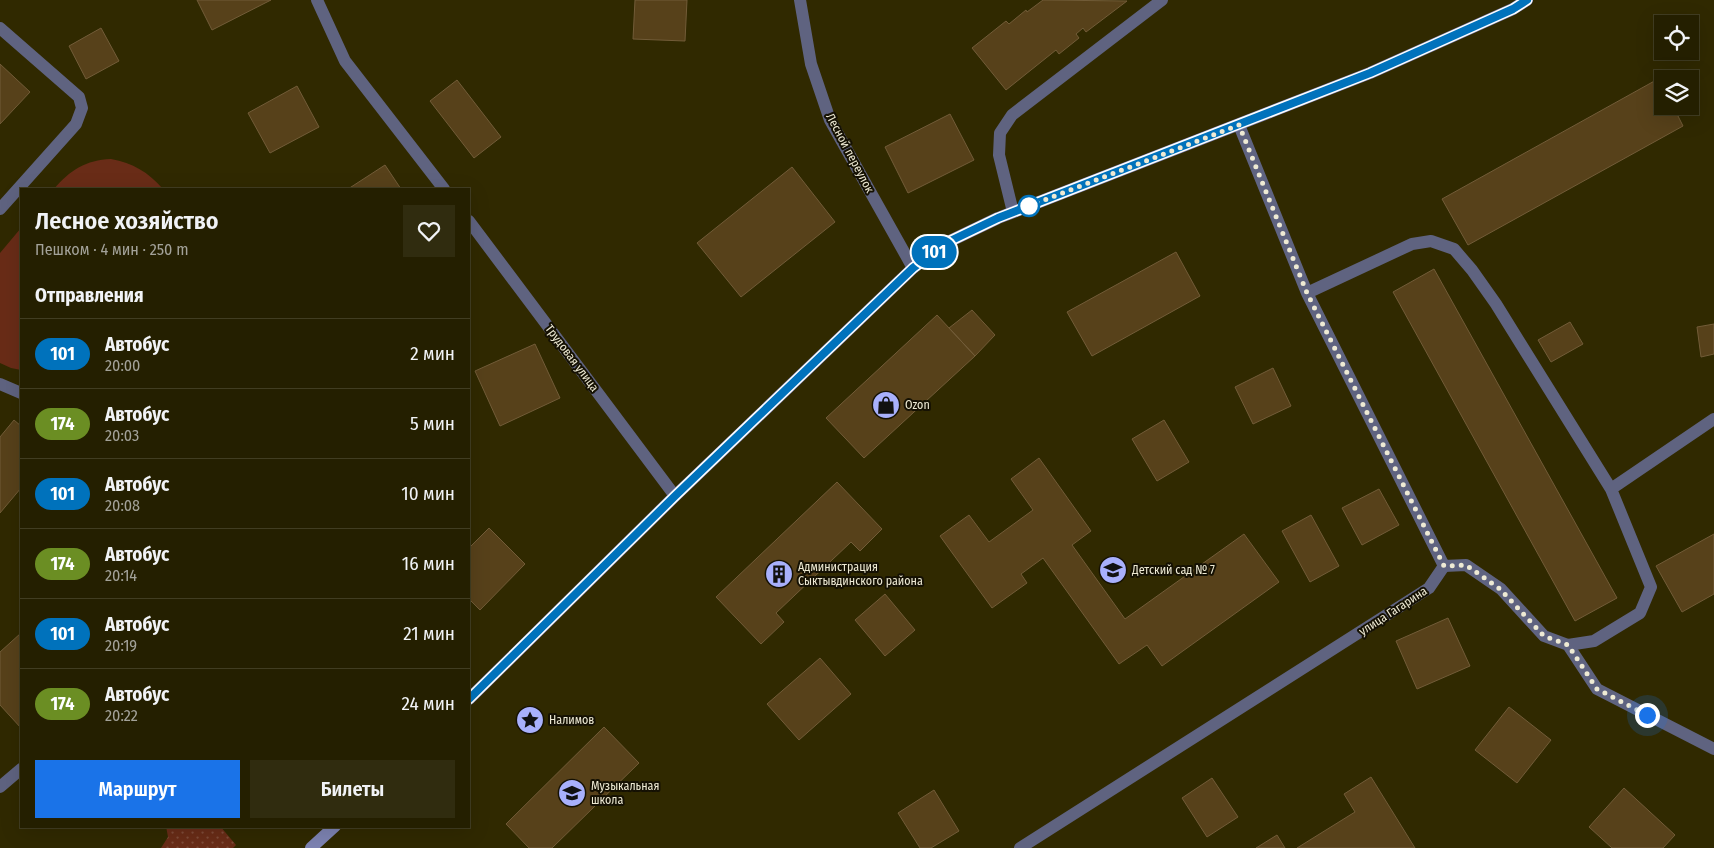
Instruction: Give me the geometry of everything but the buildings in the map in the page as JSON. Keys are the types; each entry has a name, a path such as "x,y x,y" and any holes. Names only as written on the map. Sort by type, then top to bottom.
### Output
{"main road":[{"path":"470,698 675,496 913,268 948,242 1013,212 1370,73 1513,9 1527,0"},
{"path":"311,848 333,828"}],"street":[{"path":"317,0 345,61 443,188"},
{"name":"Лесной переулок","path":"800,0 811,64 830,120 913,268"},
{"path":"1013,212 999,155 1000,133 1012,115 1162,0"},
{"path":"0,28 78,97 82,108 76,124 0,210"},
{"path":"1239,125 1307,293 1444,566 1466,565 1500,589 1544,636 1568,645 1594,641 1640,612 1651,588 1611,488 1496,304 1472,270 1454,249 1431,241 1412,244 1307,293"},
{"name":"Трудовая улица","path":"470,222 675,496"},
{"path":"0,384 20,393"},
{"path":"1611,488 1714,419"},
{"name":"улица Гагарина","path":"1020,848 1429,588 1444,566"},
{"path":"1568,645 1597,689 1714,749"},
{"path":"0,788 20,770"}],"shaded area":[{"path":"111,159 140,169 162,188 55,188 72,171 94,161"},
{"path":"20,229 20,370 0,363 0,253"},
{"path":"166,828 222,828 236,845 233,848 161,848 168,837"}],"bus line":[{"name":"101","path":"470,698 675,496 913,268 948,242 998,218 1370,73 1513,9 1527,0"}],"place":[{"name":"Ozon","path":"886,405"},
{"name":"Детский сад № 7","path":"1113,570"},
{"name":"Администрация Сыктывдинского района","path":"779,574"},
{"name":"Налимов","path":"530,720"},
{"name":"Музыкальная школа","path":"572,793"}],"route":[{"path":"1029,206 1239,125 1307,293 1444,566 1466,565 1500,589 1544,636 1568,645 1597,689 1647,715"}]}
